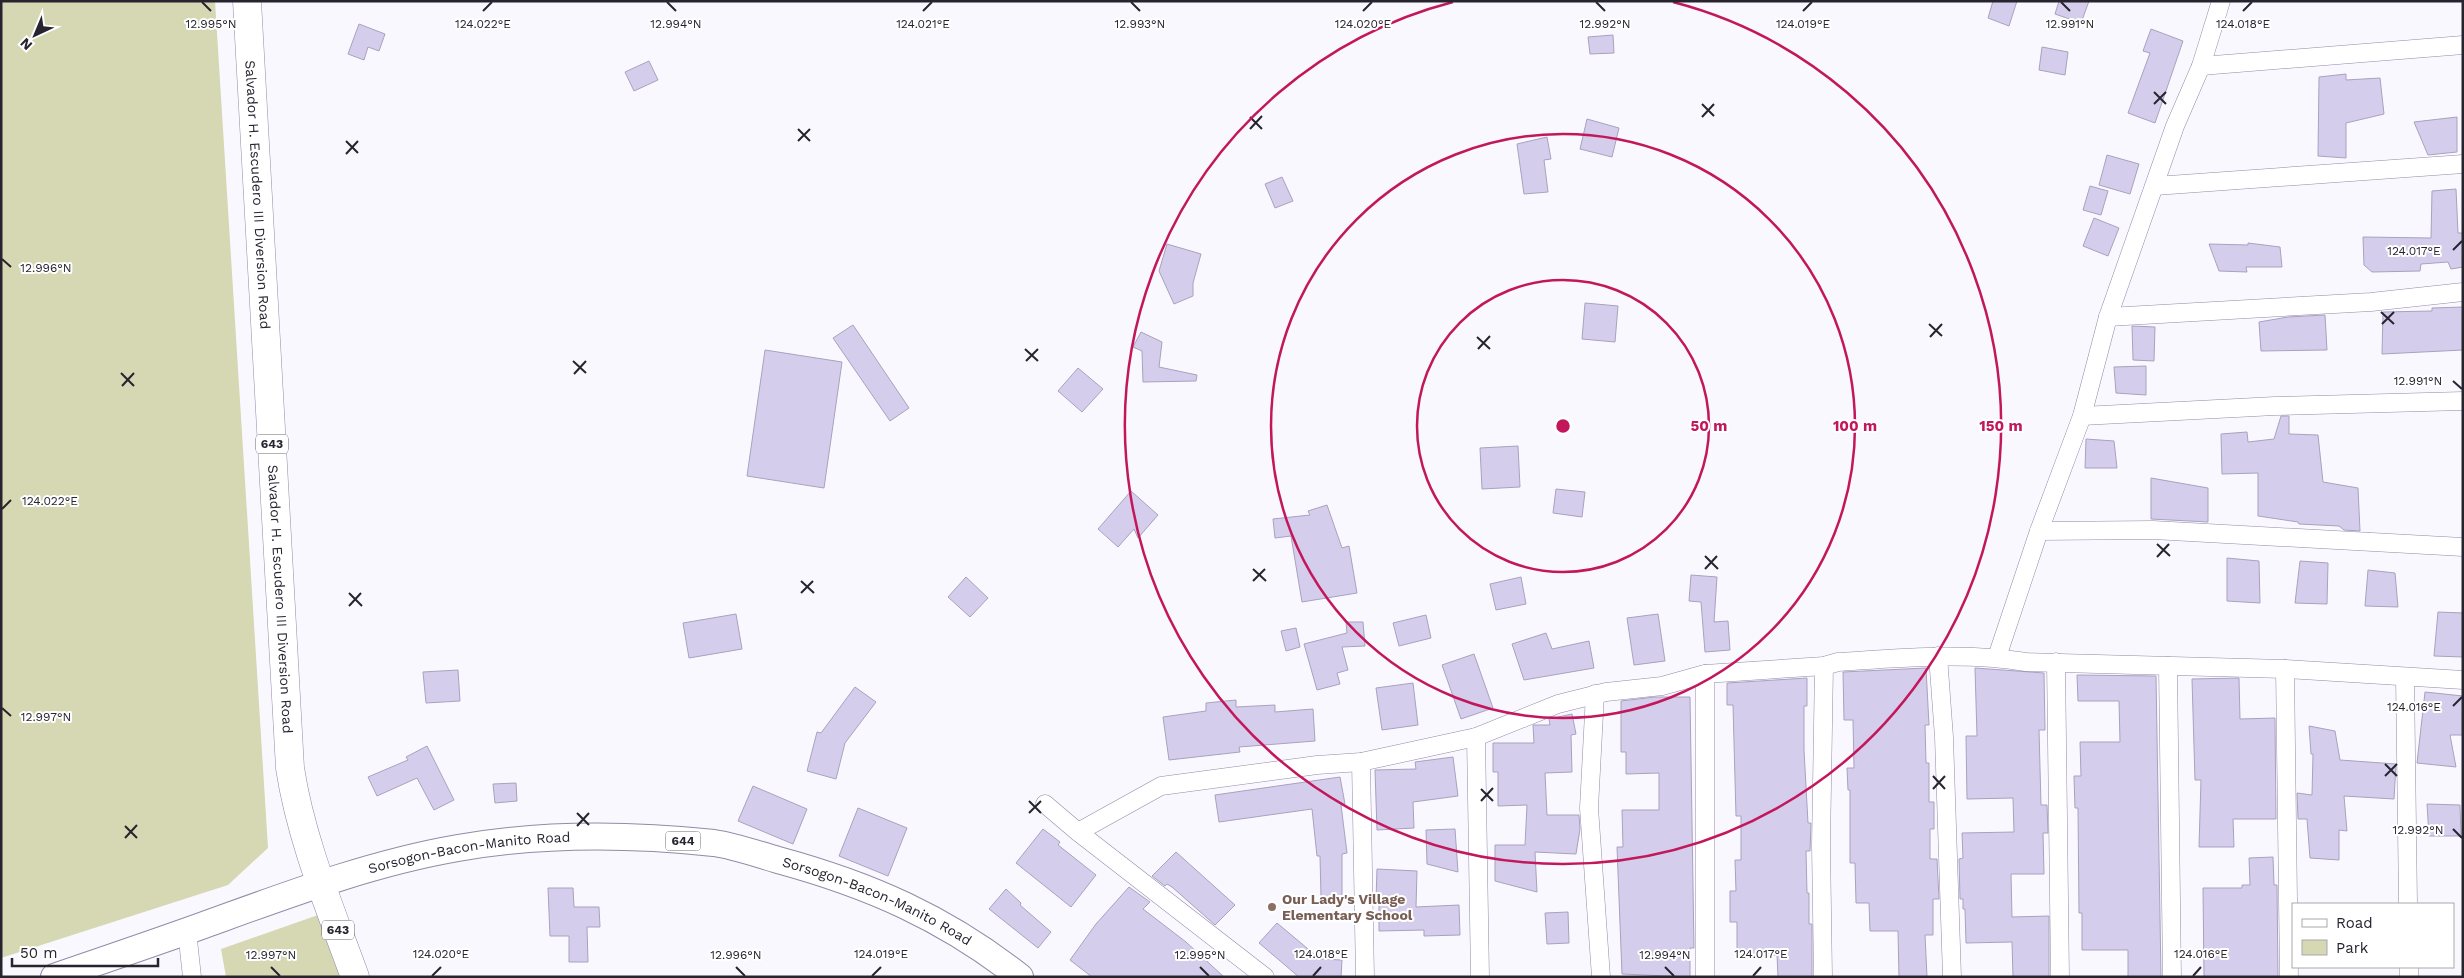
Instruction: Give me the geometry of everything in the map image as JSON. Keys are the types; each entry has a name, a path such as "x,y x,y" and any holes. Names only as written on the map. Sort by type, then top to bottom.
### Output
{"highway":[{"name":"Salvador H. Escudero III Diversion Road","path":"247,1 290,768 296,806 354,977"}],"main road":[{"name":"Sorsogon-Bacon-Manito Road","path":"54,977 321,882 456,848 503,841 562,836 624,837 716,844 810,869 889,896 955,930 1020,977"}],"street":[{"path":"1997,657 2039,531 2082,416 2108,317 2176,126 2201,66 2221,1"},
{"path":"2201,66 2463,45"},
{"path":"2155,186 2463,164"},
{"path":"2108,317 2371,302 2463,292"},
{"path":"2082,416 2275,406 2463,401"},
{"path":"2039,531 2152,530 2463,547"},
{"path":"1938,656 1944,737 1952,977"},
{"path":"1078,832 1162,786 1317,765 1361,762 1476,737 1558,704 1595,694 1662,686 1705,674 1824,666 1838,662 1938,656 1997,657 2026,662 2285,669 2463,680"},
{"path":"2056,662 2060,977"},
{"path":"1823,977 1821,845 1824,666"},
{"path":"2168,666 2172,977"},
{"path":"2285,669 2289,977"},
{"path":"1705,674 1705,977"},
{"path":"2405,677 2408,903"},
{"path":"1595,694 1589,808 1601,977"},
{"path":"1476,737 1480,977"},
{"path":"1361,762 1365,977"},
{"path":"1045,804 1078,832 1265,977"},
{"path":"187,931 192,977"}],"green space":[{"path":"1,1 215,1 268,848 228,885 1,958"},
{"path":"318,915 340,977 226,977 221,949"}],"building":[{"path":"1993,1 2017,1 2009,26 1988,18"},
{"path":"2059,1 2089,1 2081,23 2055,14"},
{"path":"359,24 385,34 379,51 368,47 364,60 348,54"},
{"path":"2151,29 2183,41 2155,123 2128,113 2150,53 2143,51"},
{"path":"1613,35 1614,53 1590,54 1588,37"},
{"path":"2042,47 2068,52 2065,75 2039,70"},
{"path":"649,61 658,80 634,91 625,72"},
{"path":"2346,74 2346,80 2380,78 2384,114 2346,123 2346,158 2318,156 2319,77"},
{"path":"2457,117 2457,152 2428,155 2414,122"},
{"path":"1587,119 1619,128 1612,157 1580,149"},
{"path":"1547,137 1551,159 1544,160 1548,192 1524,194 1517,144"},
{"path":"2107,155 2139,164 2130,194 2099,185"},
{"path":"1282,177 1293,201 1275,208 1265,184"},
{"path":"2090,186 2108,191 2101,215 2083,210"},
{"path":"2456,189 2458,233 2463,233 2463,267 2451,269 2448,262 2421,264 2420,271 2372,272 2364,265 2363,237 2431,238 2432,191"},
{"path":"2094,218 2119,228 2108,256 2083,246"},
{"path":"2248,243 2280,247 2282,267 2246,267 2247,272 2219,271 2209,244 2248,245"},
{"path":"1167,244 1201,254 1193,283 1193,296 1174,304 1159,271"},
{"path":"1585,303 1618,306 1615,342 1582,339"},
{"path":"2463,307 2463,350 2382,354 2383,312 2432,311 2432,308"},
{"path":"2325,315 2327,350 2261,351 2259,322 2288,317"},
{"path":"853,325 909,408 890,421 833,338"},
{"path":"2132,326 2155,327 2154,361 2133,360"},
{"path":"1141,332 1162,342 1159,367 1197,375 1196,381 1143,382 1142,351 1133,347"},
{"path":"765,350 842,362 824,488 747,476"},
{"path":"2146,366 2146,395 2116,393 2114,367"},
{"path":"1078,368 1103,389 1082,412 1058,391"},
{"path":"2281,416 2289,416 2289,434 2318,435 2323,482 2358,488 2360,531 2344,530 2339,526 2299,524 2298,522 2258,516 2258,473 2222,474 2221,434 2247,432 2248,442 2274,439"},
{"path":"2086,439 2114,441 2117,468 2085,468"},
{"path":"1518,446 1520,487 1482,489 1480,448"},
{"path":"2151,478 2208,488 2208,522 2151,519"},
{"path":"1556,489 1585,492 1582,517 1553,513"},
{"path":"1131,491 1158,515 1138,538 1134,529 1118,547 1098,529"},
{"path":"1327,505 1342,548 1349,546 1357,593 1302,602 1291,536 1275,538 1273,519 1310,515 1308,511"},
{"path":"2227,558 2259,561 2260,603 2227,601"},
{"path":"2300,561 2328,563 2327,604 2295,603"},
{"path":"2368,570 2395,573 2398,607 2365,606"},
{"path":"1691,575 1717,577 1714,622 1728,621 1730,650 1705,652 1701,602 1689,601"},
{"path":"966,577 988,598 970,617 948,597"},
{"path":"1521,577 1526,604 1496,610 1490,584"},
{"path":"2438,612 2463,613 2463,657 2434,656"},
{"path":"736,614 742,649 689,658 683,623"},
{"path":"1658,614 1665,661 1634,665 1627,618"},
{"path":"1426,615 1431,638 1399,646 1393,623"},
{"path":"1346,622 1363,622 1365,646 1342,647 1348,670 1337,673 1340,684 1317,690 1304,644 1347,633"},
{"path":"1296,628 1300,647 1286,651 1281,631"},
{"path":"1546,633 1552,649 1589,641 1594,668 1524,680 1512,644"},
{"path":"1474,654 1493,708 1461,719 1442,665"},
{"path":"1926,668 1929,725 1925,725 1926,763 1929,763 1929,802 1934,802 1934,829 1930,829 1930,859 1937,859 1939,899 1933,899 1933,935 1925,935 1927,977 1899,977 1898,931 1870,931 1869,903 1856,903 1855,863 1850,863 1850,790 1848,790 1847,768 1854,768 1853,720 1844,720 1843,672"},
{"path":"1975,668 2044,673 2045,730 2039,730 2041,805 2047,805 2048,833 2043,833 2044,874 2011,874 2012,917 2049,916 2049,977 2013,977 2012,942 1966,943 1965,909 1963,909 1963,899 1960,899 1959,859 1963,858 1962,833 2014,832 2013,798 1967,799 1966,736 1977,736"},
{"path":"458,670 460,701 426,703 423,672"},
{"path":"2077,675 2156,676 2161,977 2128,977 2128,950 2082,950 2082,913 2079,913 2078,808 2075,808 2074,776 2081,776 2080,742 2120,742 2119,701 2078,701"},
{"path":"1807,678 1807,706 1804,706 1804,750 1808,823 1811,823 1810,851 1806,851 1809,924 1812,924 1812,977 1778,977 1777,955 1737,956 1737,922 1730,922 1730,891 1736,891 1735,860 1741,860 1741,816 1736,816 1733,705 1727,705 1727,683"},
{"path":"2239,678 2240,719 2275,718 2276,819 2233,819 2234,847 2199,847 2201,780 2195,780 2192,679"},
{"path":"1413,683 1418,725 1382,730 1376,688"},
{"path":"855,687 876,702 845,743 836,779 807,771 817,732 821,733"},
{"path":"2425,692 2463,696 2463,735 2450,735 2456,767 2417,763"},
{"path":"1655,697 1690,697 1694,948 1690,948 1690,977 1622,974 1617,847 1623,847 1622,810 1659,810 1659,773 1626,774 1626,752 1621,752 1621,701"},
{"path":"1236,700 1236,707 1275,705 1275,712 1313,709 1315,741 1239,747 1240,752 1169,760 1163,717 1206,711 1206,703"},
{"path":"1572,714 1576,734 1571,735 1572,772 1545,773 1547,815 1579,815 1580,829 1576,854 1535,852 1537,892 1495,881 1495,845 1525,845 1527,805 1498,806 1498,772 1493,772 1493,743 1534,743 1533,725 1550,725 1549,719"},
{"path":"2309,726 2335,731 2340,760 2396,764 2394,799 2344,796 2347,831 2339,830 2339,860 2310,858 2307,819 2298,819 2297,793 2312,795 2313,754 2311,754"},
{"path":"427,746 454,800 434,810 417,778 377,796 368,777 408,760 406,757"},
{"path":"1453,757 1458,796 1413,802 1414,828 1377,830 1375,770 1416,769 1415,762"},
{"path":"1340,777 1345,804 1341,805 1347,853 1342,854 1342,897 1321,897 1320,856 1317,856 1312,809 1219,822 1215,795"},
{"path":"516,783 517,801 495,803 493,784"},
{"path":"753,786 807,809 793,844 738,821"},
{"path":"2427,804 2460,805 2461,836 2429,836"},
{"path":"858,808 907,828 888,876 839,856"},
{"path":"1043,829 1060,842 1058,845 1096,875 1071,907 1016,863"},
{"path":"1455,829 1458,872 1427,864 1426,830"},
{"path":"1176,852 1235,905 1215,925 1172,887 1167,884 1165,886 1152,876"},
{"path":"2273,857 2274,885 2277,885 2278,977 2204,977 2203,888 2242,888 2242,885 2250,885 2249,858"},
{"path":"1377,869 1417,871 1416,907 1459,905 1460,935 1424,936 1424,930 1379,931 1379,900 1376,900"},
{"path":"1129,887 1150,902 1143,909 1186,942 1224,977 1092,977 1070,960 1096,924"},
{"path":"548,888 573,888 574,907 599,907 600,927 587,927 588,962 569,962 569,936 550,936"},
{"path":"1006,889 1021,903 1020,905 1051,932 1038,948 989,909"},
{"path":"1568,912 1569,943 1547,944 1545,913"},
{"path":"1277,923 1320,959 1342,960 1341,977 1299,977 1259,943"}],"place":[{"name":"Our Lady's Village Elementary School","path":"1272,907"}]}
